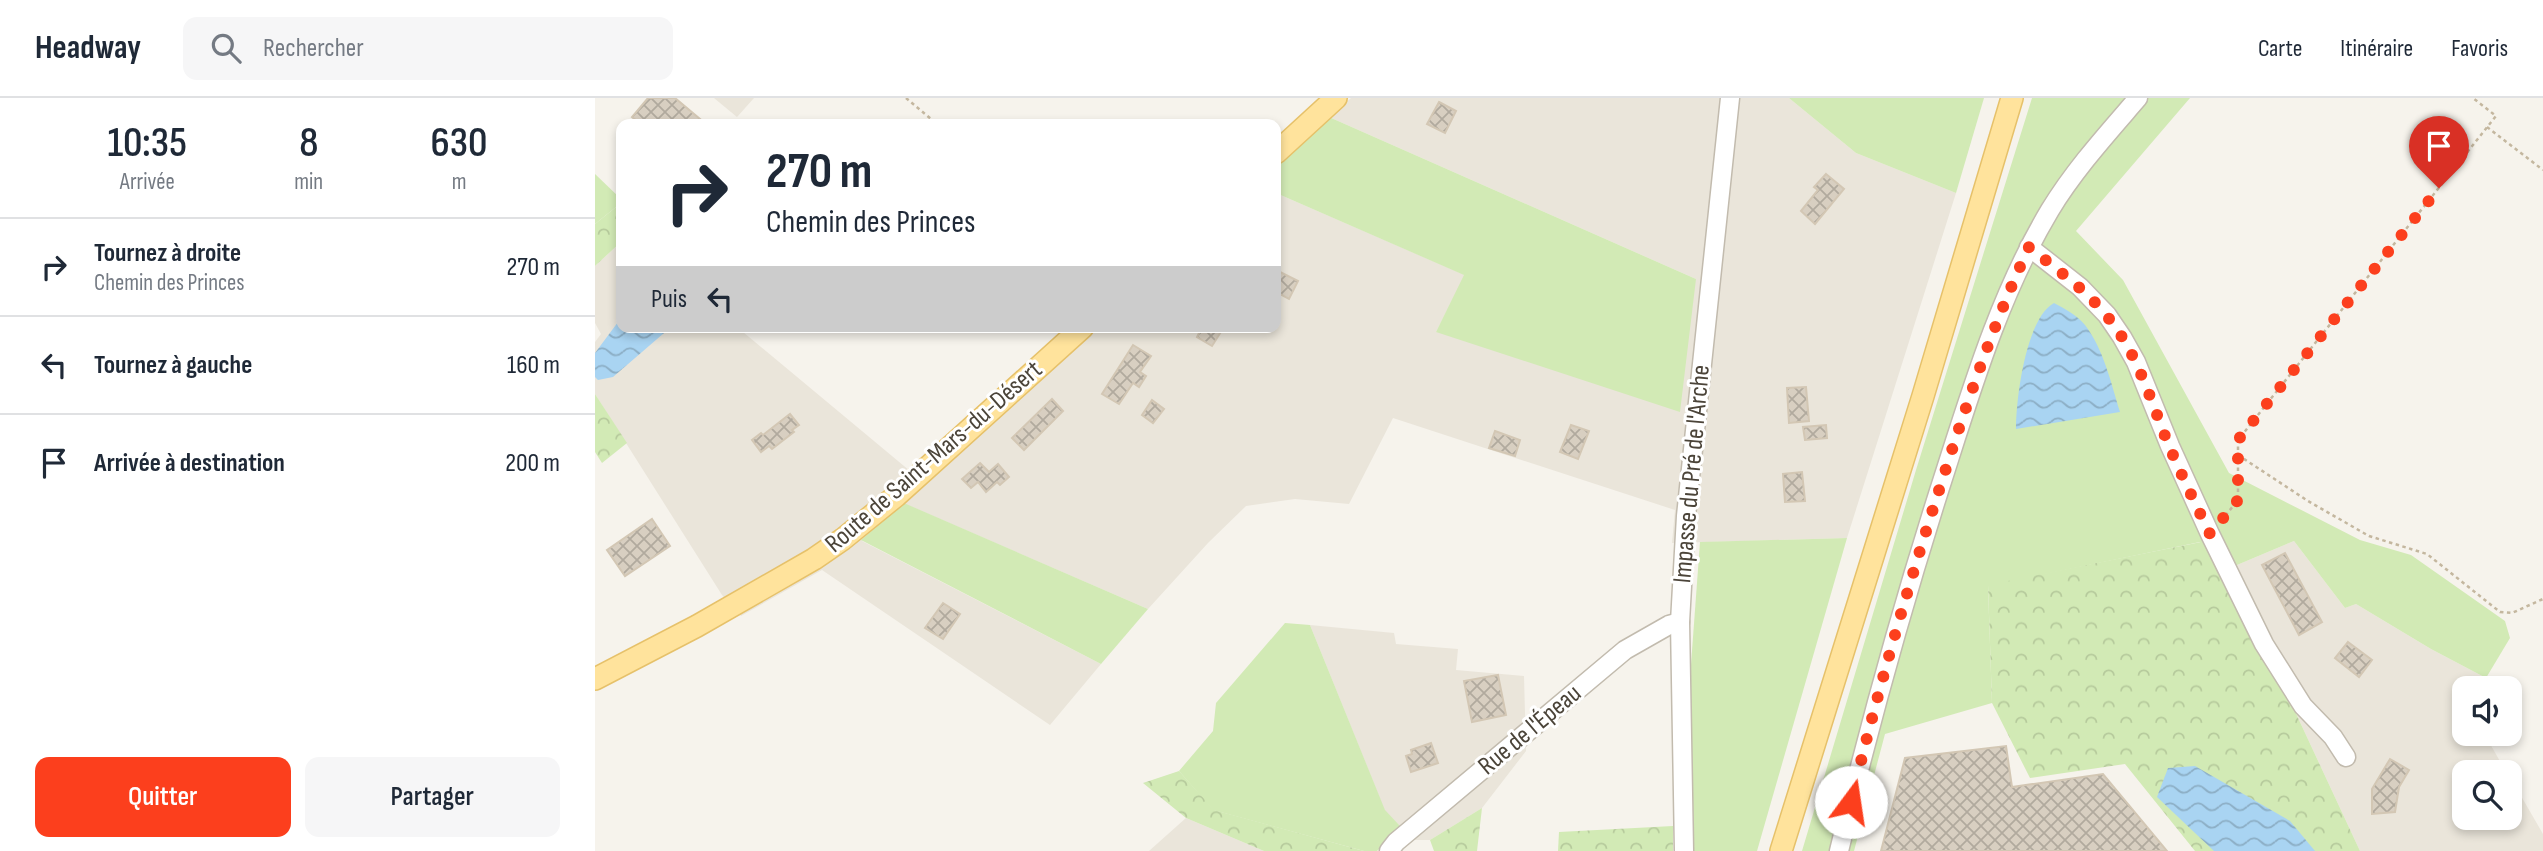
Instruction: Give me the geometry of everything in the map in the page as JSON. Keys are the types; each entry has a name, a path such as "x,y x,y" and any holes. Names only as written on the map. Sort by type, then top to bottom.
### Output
{"main road":[{"path":"1281,148 1336,98"},
{"path":"1781,851 2013,98"},
{"name":"Route de Saint-Mars-du-Désert","path":"595,679 697,626 814,559 843,539 896,496 1076,333"}],"street":[{"name":"Impasse du Pré de l'Arche","path":"1684,851 1680,622 1686,516 1730,98"},
{"path":"1839,851 1869,727 1926,532 1983,356 2009,289 2051,208 2088,156 2138,98"},
{"path":"2029,247 2080,287 2107,315 2122,337 2136,362 2210,534 2264,644 2303,706 2333,737 2346,757"},
{"name":"Rue de l'Épeau","path":"1389,851 1396,842 1625,650 1669,625 1680,622"}],"path":[{"path":"906,98 931,119"},
{"path":"2210,534 2238,500 2238,440 2496,116 2473,98"},
{"path":"2487,127 2543,170"},
{"path":"2238,454 2308,501 2369,536 2427,554 2500,612 2512,613 2543,599"}],"shaded area":[{"path":"714,98 754,98 737,117"},
{"path":"1351,98 1789,98 1856,153 1956,193 1847,538 1672,543 1675,510 1393,418 1349,504 1295,499 1246,506 1148,609 903,503 862,541 1101,664 1050,725 822,570 741,616 722,595 595,394 595,342 601,334 595,323 595,266 616,247 616,333 744,333 910,471 1061,333 1281,333 1281,195 1465,275 1436,332 1696,279 1329,117"},
{"path":"2294,541 2345,608 2356,604 2482,676 2452,676 2452,746 2491,746 2499,760 2452,760 2452,830 2522,830 2522,798 2543,834 2543,851 2360,851 2286,692 2218,573"},
{"path":"1310,625 1394,633 1396,644 1458,649 1456,670 1524,676 1526,751 1482,808 1430,840 1414,840 1385,811"},
{"path":"1186,818 1264,851 1149,851"}],"green space":[{"path":"1789,98 1984,98 1956,193 1856,153"},
{"path":"2032,98 2190,98 2076,231 2123,280 2229,473 2360,540 2411,555 2505,621 2510,638 2487,676 2482,676 2356,604 2345,608 2294,541 2218,573 2200,542 1988,586 1992,703 1885,734 1854,851 1802,851 1916,470"},
{"path":"1329,117 1696,279 1680,412 1436,332 1464,275 1281,195 1281,162"},
{"path":"595,174 616,194 616,207 595,224"},
{"path":"616,207 616,247 595,266 595,224"},
{"path":"595,394 627,443 602,463 595,452"},
{"path":"904,503 1148,609 1101,664 861,540"},
{"path":"1847,538 1757,851 1694,851 1690,678 1700,542"},
{"path":"2201,542 2286,692 2360,851 2195,851 2125,764 2030,778 1992,703 1988,585"},
{"path":"1285,623 1310,625 1385,810 1401,827 1377,851 1364,851 1213,810 1179,771 1213,731 1216,703"},
{"path":"1179,771 1214,810 1364,851 1264,851 1186,818 1143,783"},
{"path":"1482,808 1477,851 1434,851 1430,840"},
{"path":"1673,826 1673,851 1558,851 1559,832"}],"water":[{"path":"2054,303 2078,318 2092,335 2106,367 2120,412 2016,429 2024,360 2036,325 2044,311"},
{"path":"616,325 616,333 664,333 613,377 598,380 595,377 595,353"},
{"path":"2195,766 2290,821 2315,851 2214,851 2157,797 2168,768"}],"building":[{"path":"648,98 675,98 700,119 635,119 632,117"},
{"path":"1439,102 1456,111 1445,133 1427,124"},
{"path":"1826,174 1844,189 1815,224 1801,211 1818,190 1814,187"},
{"path":"1281,272 1298,281 1289,299 1281,295"},
{"path":"1199,333 1220,333 1212,346 1197,337"},
{"path":"1133,345 1151,356 1140,372 1146,376 1139,387 1133,383 1119,404 1102,394"},
{"path":"1806,387 1809,421 1789,423 1787,388"},
{"path":"1052,399 1063,411 1024,450 1012,438"},
{"path":"1152,400 1164,409 1153,423 1142,415"},
{"path":"790,414 799,425 792,430 794,432 772,449 769,446 761,452 752,440"},
{"path":"1571,425 1589,431 1578,459 1560,452"},
{"path":"1826,425 1827,438 1805,440 1803,427"},
{"path":"1495,431 1520,440 1515,456 1489,448"},
{"path":"980,463 989,472 998,464 1009,477 1000,485 997,482 986,492 978,482 971,488 962,479"},
{"path":"1802,472 1805,501 1785,502 1783,474"},
{"path":"652,519 670,546 625,576 607,550"},
{"path":"2285,553 2322,622 2299,635 2262,565"},
{"path":"943,603 960,614 943,639 925,628"},
{"path":"2348,642 2372,660 2359,677 2335,658"},
{"path":"1498,675 1506,715 1472,722 1464,681"},
{"path":"1431,743 1438,763 1411,772 1406,756 1412,754 1411,750"},
{"path":"2006,746 2012,787 2103,774 2167,851 1881,851 1905,758"},
{"path":"2390,759 2409,770 2399,787 2395,812 2372,814 2372,789"}],"route":[{"path":"1851,802 1869,727 1941,483 1983,356 2029,247 2080,287 2107,315 2122,337 2136,362 2210,534 2238,500 2238,440 2439,188"}]}
